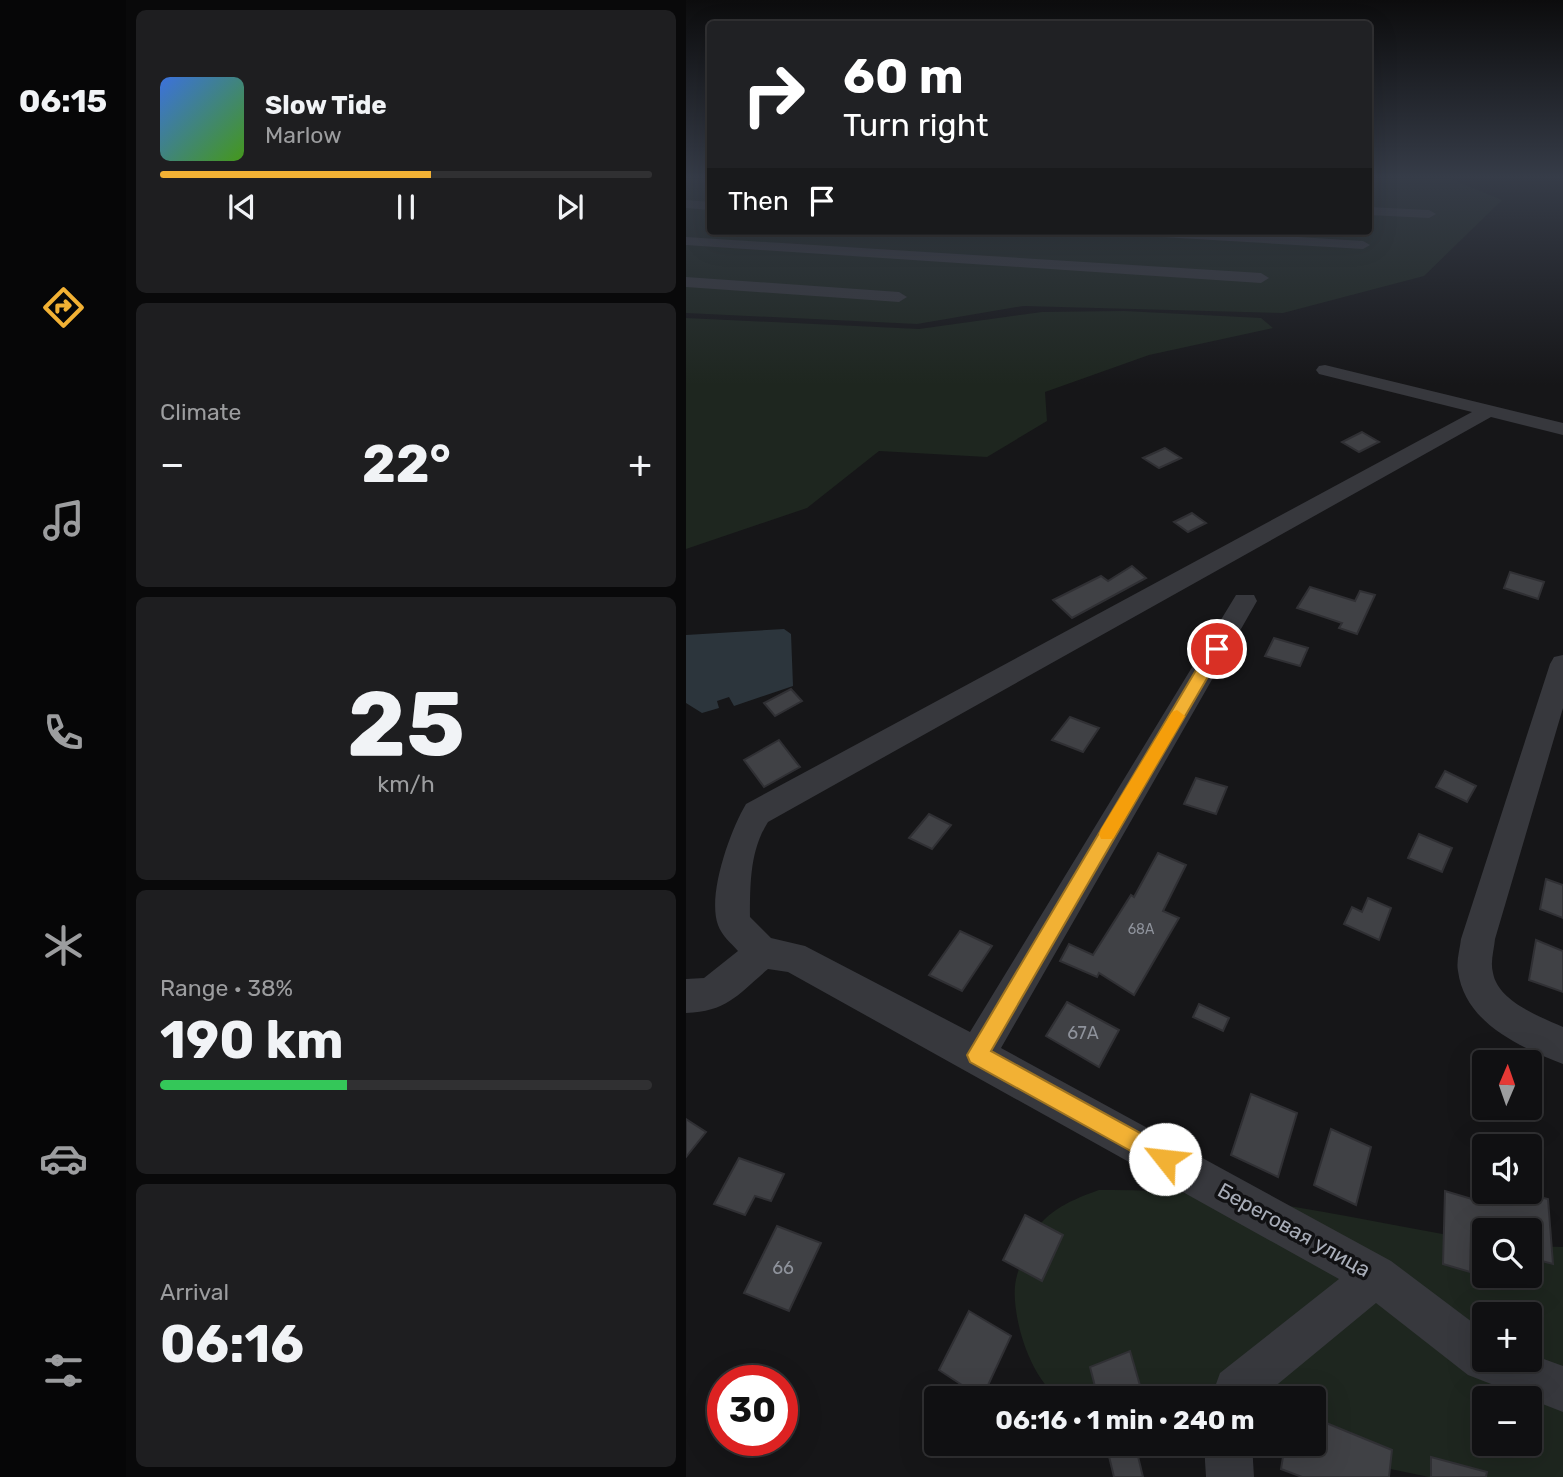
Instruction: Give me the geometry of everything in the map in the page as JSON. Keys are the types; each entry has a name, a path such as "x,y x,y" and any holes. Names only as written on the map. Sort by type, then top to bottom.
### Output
{"street":[{"path":"794,248 1261,278"},
{"path":"686,282 899,297"},
{"path":"1325,370 1563,429"},
{"path":"686,996 711,995 762,953 733,922 734,886 743,833 757,813 1488,411"},
{"path":"977,1055 1245,601"},
{"path":"1563,664 1478,939 1475,973 1489,1002 1521,1026 1563,1046"},
{"name":"Береговая улица","path":"762,953 793,957 977,1055 1377,1276 1472,1349"},
{"path":"1241,1386 1377,1276"},
{"name":"Береговая улица","path":"1519,1372 1563,1389"},
{"path":"1229,1456 1230,1477"}],"shaded area":[{"path":"686,248 1453,248 1424,276 1283,313 1023,306 917,324 686,313"},
{"path":"1124,311 1261,318 1273,328 1149,355 1045,392 1047,421 987,457 879,451 807,508 686,549 686,318 919,329 1042,312"},
{"path":"784,629 791,634 793,686 734,706 729,697 717,701 719,708 702,713 686,703 686,635"},
{"path":"1099,1190 1198,1194 1293,1206 1472,1239 1472,1288 1542,1288 1542,1246 1563,1247 1563,1477 1429,1477 1381,1467 1291,1456 1326,1456 1326,1386 1047,1386 1032,1364 1020,1331 1015,1286 1022,1260 1039,1226 1053,1212"}],"building":[{"path":"1362,432 1379,442 1359,452 1342,442"},
{"path":"1165,448 1181,458 1159,468 1143,458"},
{"path":"1192,513 1206,523 1188,532 1174,522"},
{"path":"1132,566 1146,578 1072,618 1053,600 1101,576 1108,581"},
{"path":"1510,572 1544,582 1538,599 1504,588"},
{"path":"1310,587 1355,601 1360,591 1375,595 1357,634 1339,628 1342,623 1297,608"},
{"path":"1274,638 1308,648 1300,666 1265,656"},
{"path":"791,689 802,701 775,716 764,703"},
{"path":"1070,717 1099,728 1083,752 1052,740"},
{"path":"779,740 800,767 764,787 744,760"},
{"path":"1445,771 1476,786 1467,802 1436,787"},
{"path":"1196,778 1227,787 1216,814 1184,804"},
{"path":"929,814 951,825 932,849 909,838"},
{"path":"1419,834 1452,848 1442,872 1408,858"},
{"path":"1158,853 1186,865 1163,911 1179,918 1134,995 1099,973 1097,977 1060,961 1069,944 1093,955 1131,895 1134,897"},
{"path":"1546,879 1563,885 1563,918 1540,909"},
{"path":"1368,898 1391,908 1379,940 1344,924 1352,907 1362,912"},
{"path":"960,931 992,946 962,991 929,975"},
{"path":"1536,940 1563,951 1563,992 1529,980"},
{"path":"1067,1002 1119,1030 1099,1067 1046,1036"},
{"path":"1199,1004 1229,1018 1223,1031 1193,1017"},
{"path":"1251,1094 1297,1113 1278,1177 1231,1155"},
{"path":"686,1119 706,1132 686,1157"},
{"path":"1331,1129 1371,1147 1356,1205 1314,1185"},
{"path":"739,1158 784,1174 771,1201 755,1196 745,1215 714,1204"},
{"path":"1445,1191 1472,1199 1472,1204 1542,1204 1542,1198 1548,1199 1553,1264 1542,1261 1542,1218 1472,1218 1470,1272 1443,1264"},
{"path":"1025,1215 1063,1235 1042,1281 1003,1260"},
{"path":"777,1226 821,1243 789,1311 744,1293"},
{"path":"969,1311 1011,1336 988,1386 964,1386 939,1370"},
{"path":"1130,1351 1140,1386 1095,1386 1090,1367"},
{"path":"1326,1423 1392,1450 1389,1477 1302,1477 1281,1469 1283,1456 1326,1456"},
{"path":"1109,1456 1138,1456 1143,1477 1114,1477"},
{"path":"1431,1457 1487,1472 1486,1477 1431,1477"}],"slow traffic":[{"path":"1107,834 1177,716"}],"route":[{"path":"1165,1159 977,1055 1217,649"}]}
